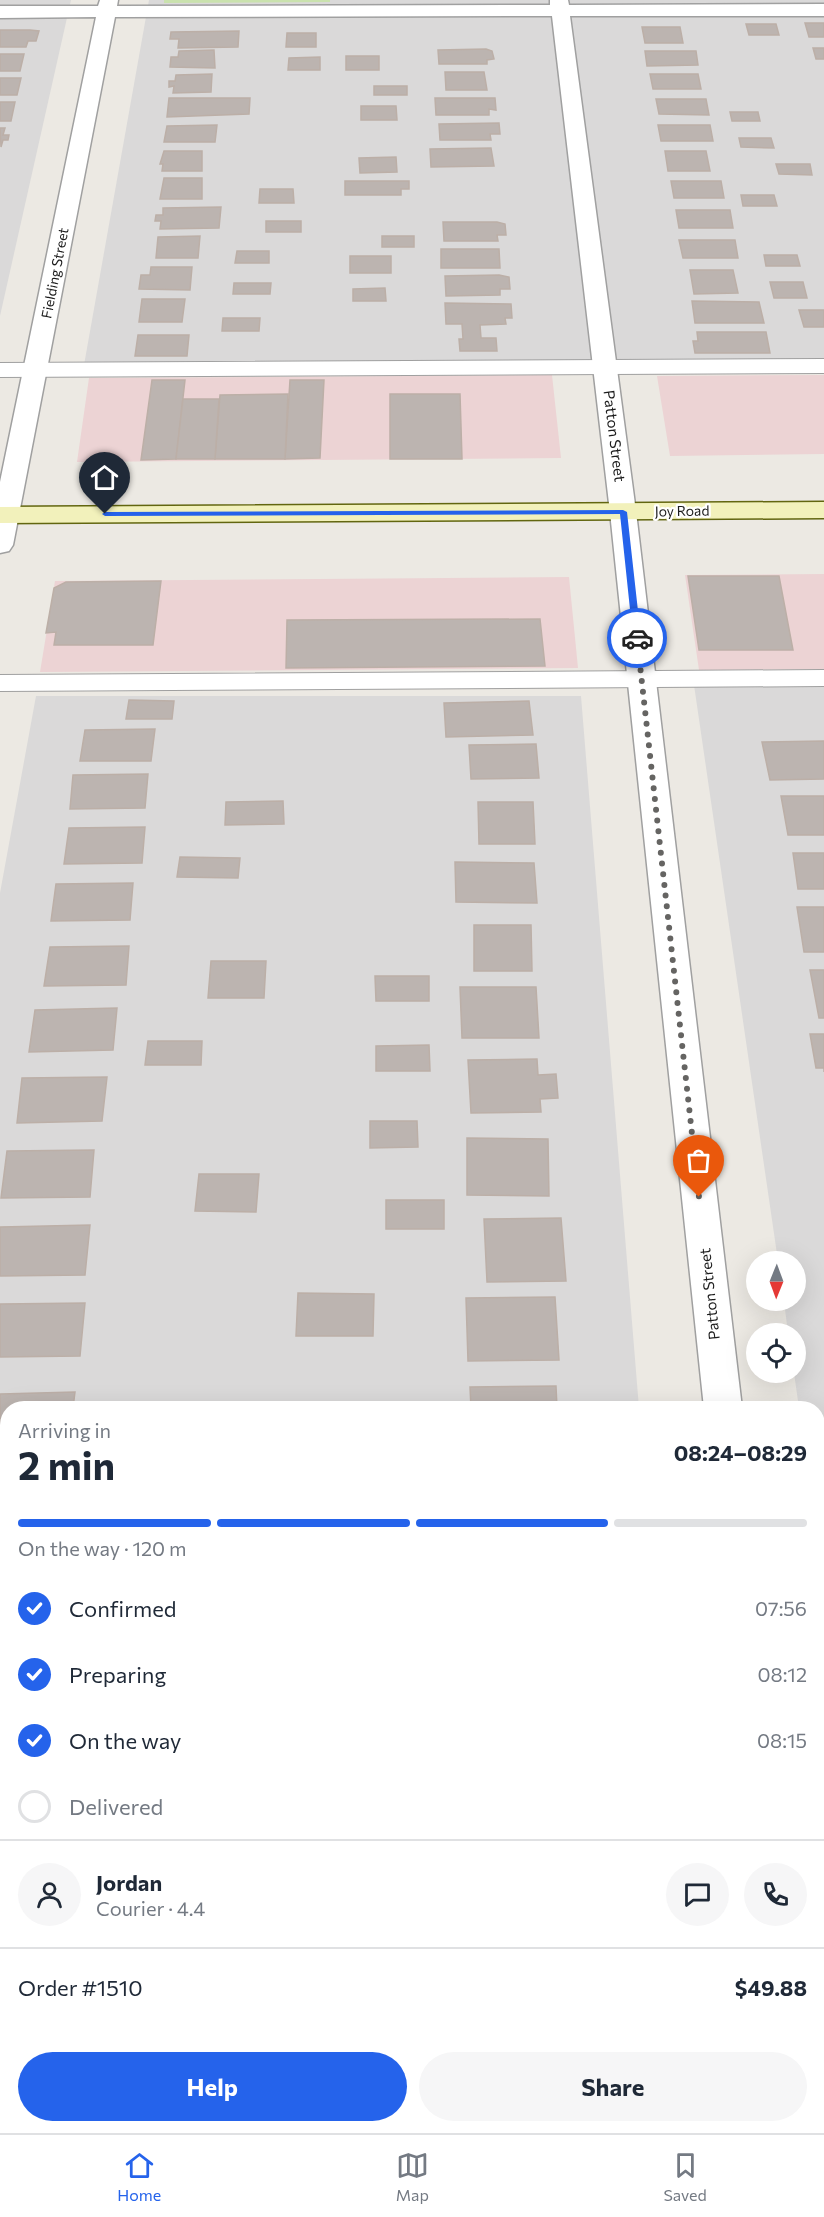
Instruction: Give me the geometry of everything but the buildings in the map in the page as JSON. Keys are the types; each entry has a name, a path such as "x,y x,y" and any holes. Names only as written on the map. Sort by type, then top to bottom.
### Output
{"main road":[{"name":"Joy Road","path":"3,515 824,510"}],"street":[{"path":"0,12 108,6 560,5 824,10"},
{"name":"Patton Street","path":"560,5 623,512 722,1401"},
{"name":"Fielding Street","path":"0,545 3,515 36,369 108,6"}],"lane":[{"path":"0,370 824,366"},
{"path":"0,683 824,678"}],"shaded area":[{"path":"0,0 71,0 0,316"},
{"path":"149,0 824,0 824,361 84,365"},
{"path":"552,375 561,458 77,462 89,378"},
{"path":"824,375 824,454 670,456 657,376"},
{"path":"824,574 824,669 699,670 685,575"},
{"path":"569,577 578,668 40,672 55,581"},
{"path":"824,684 824,1401 798,1401 795,1383 806,1383 806,1323 787,1323 785,1311 806,1311 806,1251 777,1251 694,685"},
{"path":"36,696 581,696 638,1401 0,1401 0,893"}],"green space":[{"path":"164,0 330,0 330,2 164,3"}],"way so far":[{"path":"637,638 699,1197"}],"route":[{"path":"105,514 623,512 637,638"}]}
